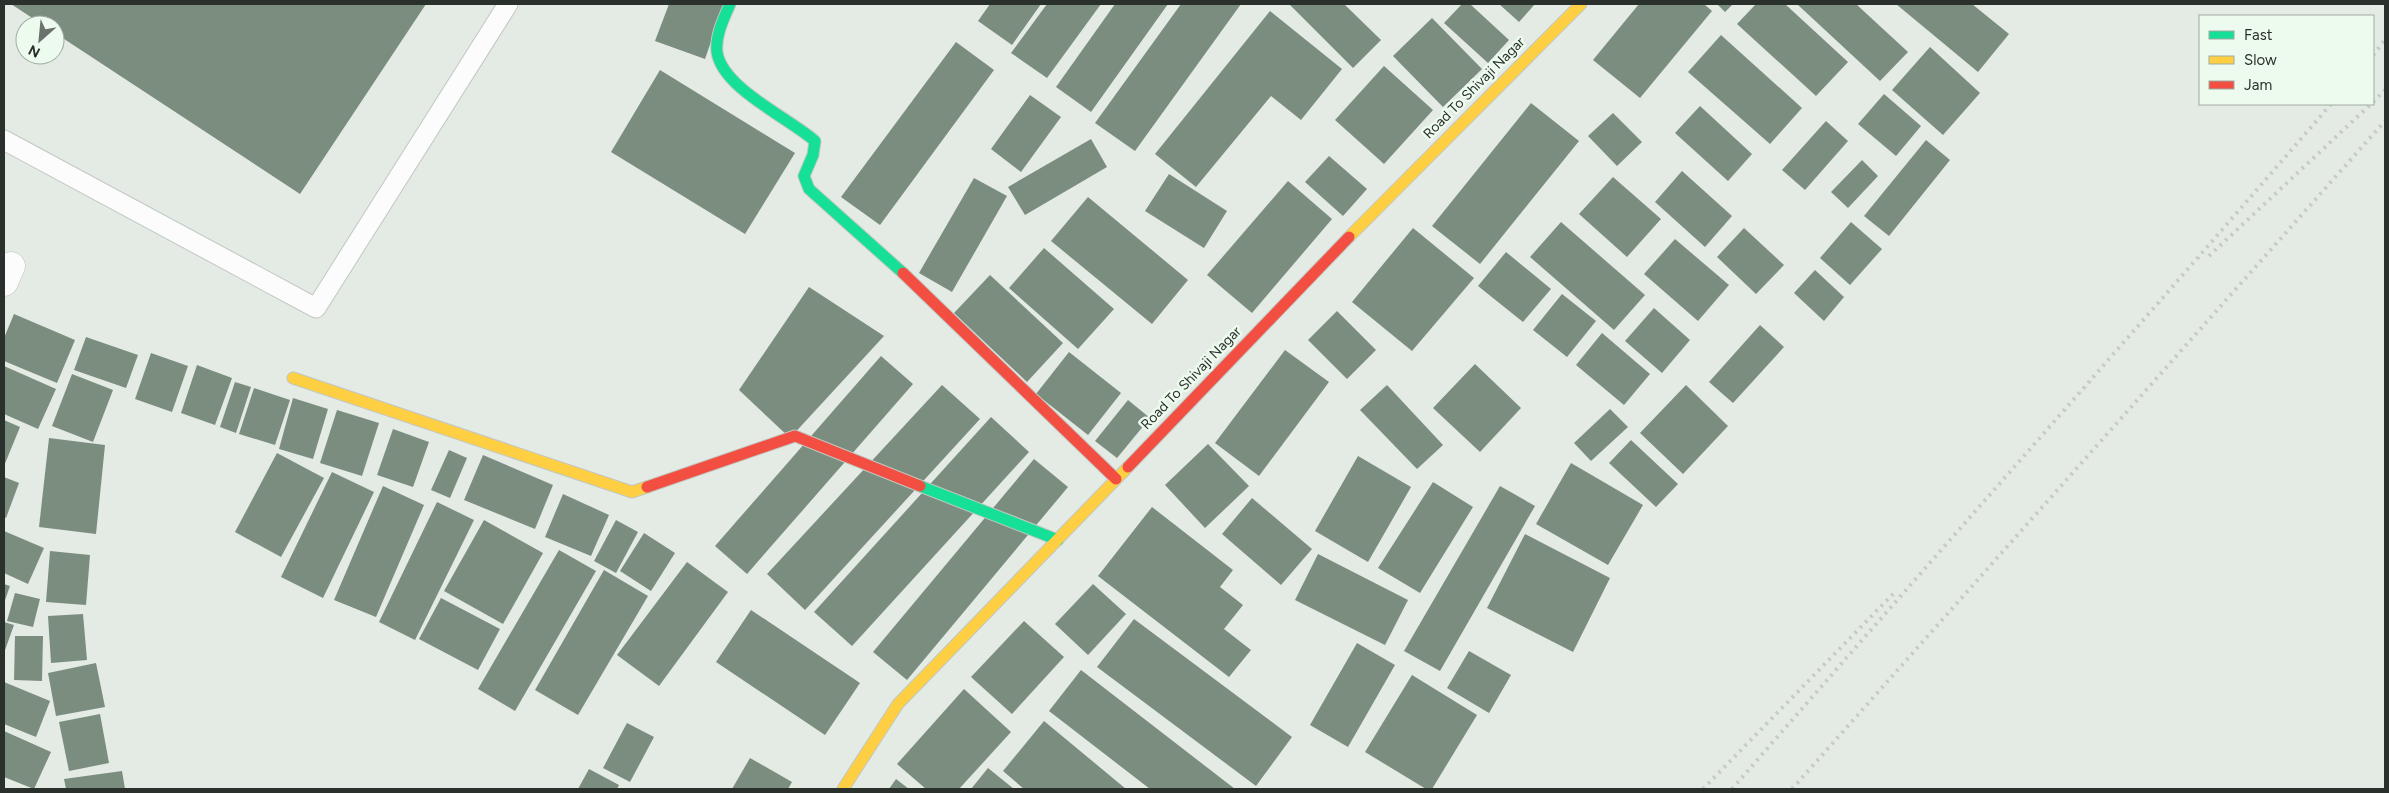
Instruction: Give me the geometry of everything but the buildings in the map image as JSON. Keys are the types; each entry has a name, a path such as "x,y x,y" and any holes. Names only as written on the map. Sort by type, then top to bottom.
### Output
{"street":[{"path":"730,4 720,29 717,52 720,66 732,80 814,141 814,155 803,177 809,189 877,248 1116,479"},
{"name":"Road To Shivaji Nagar","path":"843,789 898,704 1400,183 1581,4"},
{"path":"293,378 632,492 795,436 1058,540"}],"lane":[{"path":"4,140 316,308 508,4"}],"railway":[{"path":"2374,54 2385,40"},
{"path":"2374,101 2385,90"},
{"path":"1732,789 2330,105"},
{"path":"2209,256 2370,105"},
{"path":"1792,789 2385,121"},
{"path":"1703,789 1895,592"}],"traffic: fast":[{"path":"730,4 717,40 717,52 722,65 743,90 815,141 813,155 804,176 809,189 903,273"},
{"path":"920,486 1058,540"}],"traffic: slow":[{"path":"1349,237 1581,4"},
{"path":"293,378 632,492 647,487"},
{"path":"843,789 898,704 1128,467"}],"traffic: jam":[{"path":"1128,467 1349,237"},
{"path":"903,273 1116,479"},
{"path":"647,487 795,436 920,486"}]}
